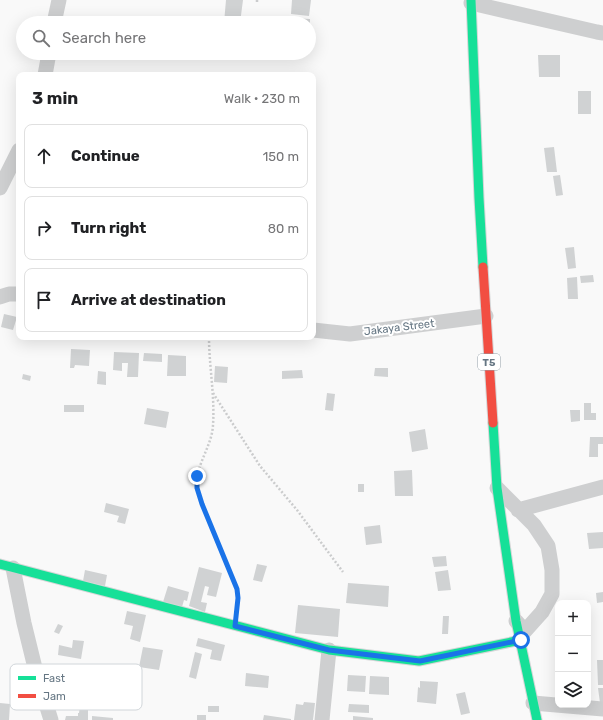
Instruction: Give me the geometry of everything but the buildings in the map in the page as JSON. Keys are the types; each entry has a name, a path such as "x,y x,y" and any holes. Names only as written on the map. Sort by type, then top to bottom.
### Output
{"main road":[{"name":"T5","path":"471,1 479,191 497,488 516,621 537,720"},
{"path":"7,566 329,650 420,661 521,640"}],"street":[{"path":"55,16 58,0"},
{"path":"471,1 603,33"},
{"path":"46,72 48,60"},
{"path":"0,188 16,156"},
{"path":"0,297 9,294 16,294"},
{"name":"Jakaya Street","path":"316,330 350,334 486,316"},
{"path":"518,510 603,487"},
{"path":"497,488 534,525 548,546 552,570 552,594 542,612 525,631 516,621"},
{"path":"7,566 35,664"},
{"path":"322,720 329,650"},
{"path":"533,704 603,708"},
{"path":"48,710 51,720"}],"path":[{"path":"209,340 213,393 213,426 211,440 197,476 197,488 202,504 237,589 238,598 235,626"},
{"path":"213,393 260,466 297,510 343,572"}],"traffic: fast":[{"path":"471,0 483,267"},
{"path":"493,423 497,488 516,621 537,720"},
{"path":"0,564 329,650 419,661 521,640"}],"traffic: jam":[{"path":"483,267 493,423"}],"route":[{"path":"197,476 197,488 202,504 237,589 238,598 235,626 329,650 420,661 521,640"}]}
